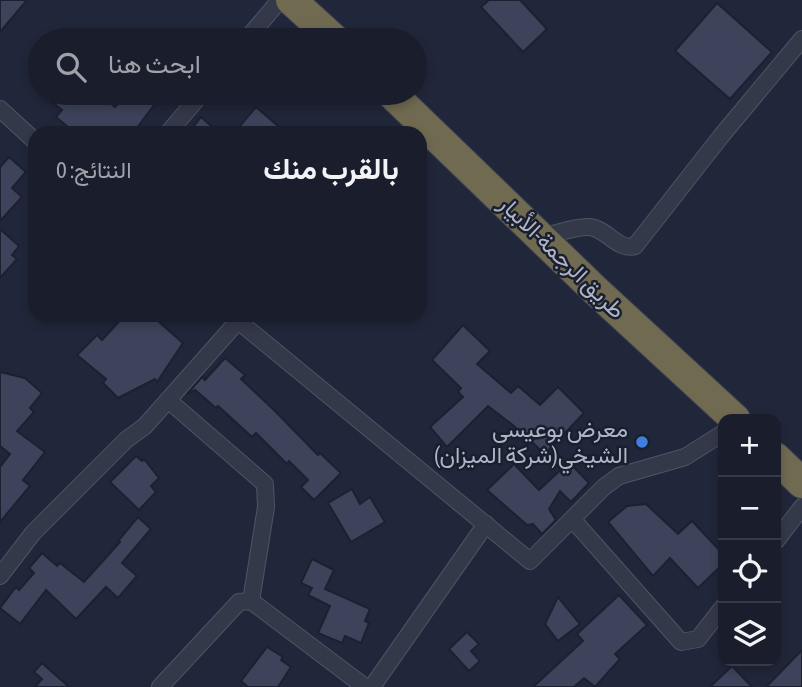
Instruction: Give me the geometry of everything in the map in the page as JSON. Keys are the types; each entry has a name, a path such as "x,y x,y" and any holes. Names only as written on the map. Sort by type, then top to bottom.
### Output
{"highway":[{"path":"292,0 322,28"},
{"name":"طريق الرجمة-الأبيار","path":"404,105 425,126"},
{"name":"طريق الرجمة-الأبيار","path":"427,128 730,414"},
{"path":"781,463 802,483"}],"street":[{"path":"256,28 280,0"},
{"path":"541,237 593,228 626,247 635,246 802,39"},
{"path":"174,126 192,105"},
{"path":"0,109 28,135"},
{"path":"0,576 33,533 126,440 145,426 231,322"},
{"path":"239,322 530,561 604,487 619,476 685,457 718,436"},
{"path":"168,400 265,484 266,507 251,601"},
{"path":"777,540 802,508"},
{"path":"573,520 681,642 698,639 718,613"},
{"path":"160,687 239,603 251,601 366,687 486,524"}],"building":[{"path":"0,0 27,0 0,32"},
{"path":"489,0 520,0 547,29 523,52 481,7"},
{"path":"717,3 772,52 730,99 675,51"},
{"path":"56,105 154,105 138,126 67,126 56,117 62,110"},
{"path":"256,107 278,126 240,126"},
{"path":"201,117 211,126 194,126"},
{"path":"9,157 26,172 12,188 22,197 0,221 0,167"},
{"path":"0,229 19,246 12,255 17,259 0,278"},
{"path":"119,322 159,322 183,343 157,382 155,379 118,398 103,383 106,379 77,355 97,335 102,340"},
{"path":"463,325 490,351 477,364 511,393 518,386 540,405 558,387 584,413 545,454 488,406 447,447 430,427 463,397 458,392 461,388 432,360"},
{"path":"225,358 245,375 241,379 318,455 320,453 341,473 314,500 301,487 308,480 289,461 287,464 256,433 252,437 218,406 216,408 195,390 187,394 202,377 205,380"},
{"path":"0,372 25,378 42,393 30,408 34,412 17,431 45,452 23,480 30,486 0,522 0,467 10,454 0,446"},
{"path":"136,456 142,461 144,459 159,478 151,486 156,492 139,510 110,482"},
{"path":"569,462 589,483 571,502 560,491 549,509 556,520 542,534 533,524 527,525 487,490 514,464 539,490"},
{"path":"352,489 360,504 370,497 385,522 351,542 328,503"},
{"path":"646,504 678,534 692,521 718,549 718,569 698,588 670,558 653,576 608,522 627,506"},
{"path":"138,517 151,529 122,563 137,576 118,598 106,587 76,619 46,590 20,624 0,608 16,587 19,590 34,573 29,568 42,553 57,566 60,563 84,582 120,542 118,541"},
{"path":"312,559 334,570 325,589 370,609 365,621 369,623 361,643 345,636 342,643 318,633 330,606 308,595 312,588 301,583"},
{"path":"619,595 647,625 615,654 620,659 595,687 584,678 574,687 533,687 583,641 577,634"},
{"path":"558,597 580,624 558,641 545,624"},
{"path":"467,632 479,644 471,651 480,661 469,671 449,649"},
{"path":"267,647 283,657 281,660 291,667 278,687 248,687 241,681"},
{"path":"802,650 802,687 766,687"},
{"path":"42,663 69,687 35,687 42,679 34,672"},
{"path":"732,666 752,687 710,687"}],"place":[{"name":"معرض بوعيسى الشيخي(شركة الميزان)","path":"642,442"}]}
